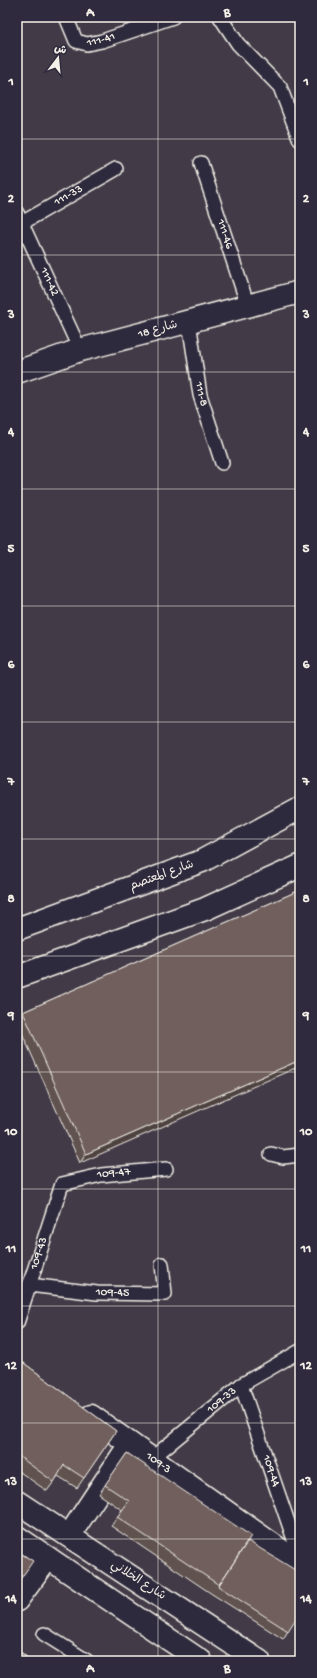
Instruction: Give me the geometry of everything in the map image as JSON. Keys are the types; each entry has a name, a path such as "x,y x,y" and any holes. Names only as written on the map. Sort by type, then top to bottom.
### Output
{"main road":[{"name":"شارع 18","path":"17,372 80,350 300,292"},
{"name":"شارع المعتصم","path":"17,929 202,861 300,808"},
{"path":"17,977 205,910 300,866"},
{"name":"109-3","path":"74,1403 300,1564"},
{"path":"69,1536 130,1444"},
{"name":"شارع الخلاني","path":"17,1502 259,1661"},
{"path":"17,1537 188,1657"},
{"path":"17,1600 48,1558"}],"lane":[{"name":"111-41","path":"66,17 76,41 87,44 102,41 173,17"},
{"path":"220,17 238,44 280,87 300,140"},
{"name":"111-46","path":"201,163 248,306"},
{"name":"111-33","path":"19,218 116,169"},
{"name":"111-42","path":"19,218 80,350"},
{"name":"111-8","path":"189,322 200,395 222,463"},
{"path":"271,1154 283,1157 300,1155"},
{"name":"109-47","path":"62,1184 101,1175 166,1169"},
{"name":"109-43","path":"17,1323 19,1306 29,1285 62,1184"},
{"name":"109-45","path":"29,1285 97,1293 165,1294 162,1264"},
{"name":"109-33","path":"151,1459 241,1385 300,1351"},
{"name":"109-44","path":"241,1385 300,1557"},
{"path":"44,1634 87,1661"}],"building":[{"path":"300,890 300,1060 86,1154 23,1012"},
{"path":"17,1358 116,1431 84,1478 64,1465 54,1482 17,1455"},
{"path":"127,1453 251,1536 219,1585 117,1517 129,1501 105,1485"},
{"path":"248,1541 300,1573 300,1612 288,1631 218,1586"},
{"path":"17,1551 33,1561 17,1584"}]}
